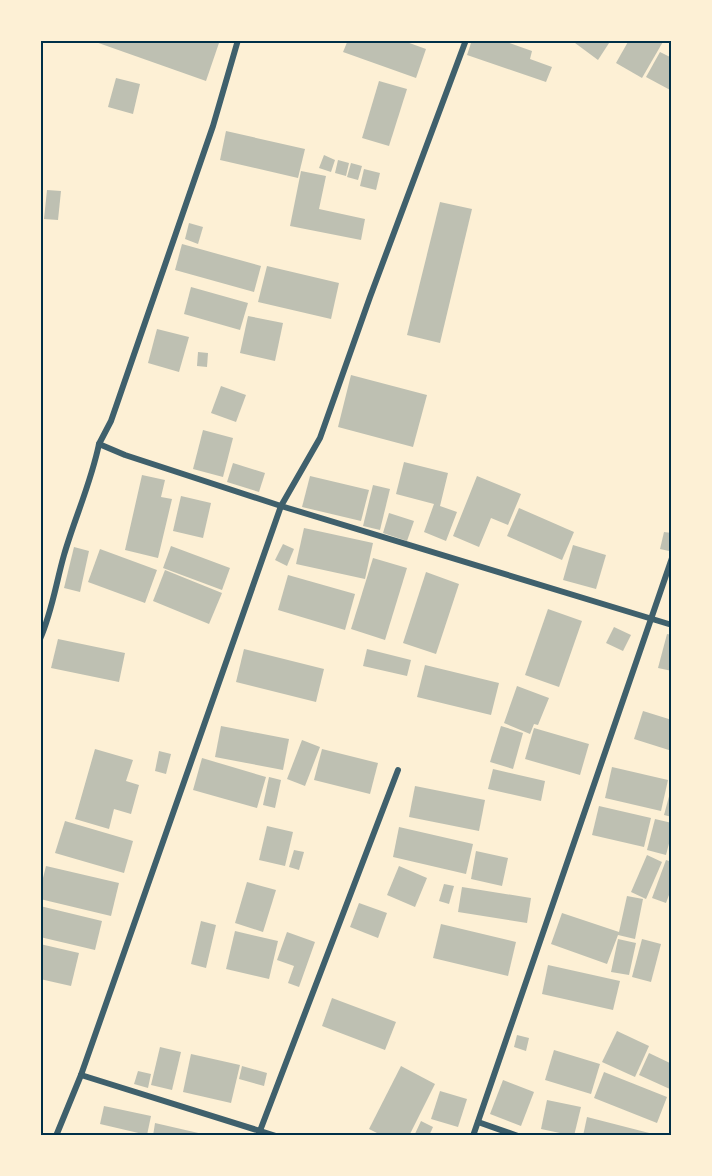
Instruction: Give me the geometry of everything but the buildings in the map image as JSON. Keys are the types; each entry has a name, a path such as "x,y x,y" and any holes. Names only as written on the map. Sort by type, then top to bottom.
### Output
{"street":[{"path":"40,639 49,619 64,555 94,466 99,444 111,421 213,126 238,40"},
{"path":"56,1136 81,1075 281,506 320,438 466,40"},
{"path":"99,444 125,455 281,506 672,625"},
{"path":"473,1136 672,558"},
{"path":"259,1133 398,770"},
{"path":"81,1075 259,1133 276,1136"},
{"path":"478,1122 518,1136"}]}
